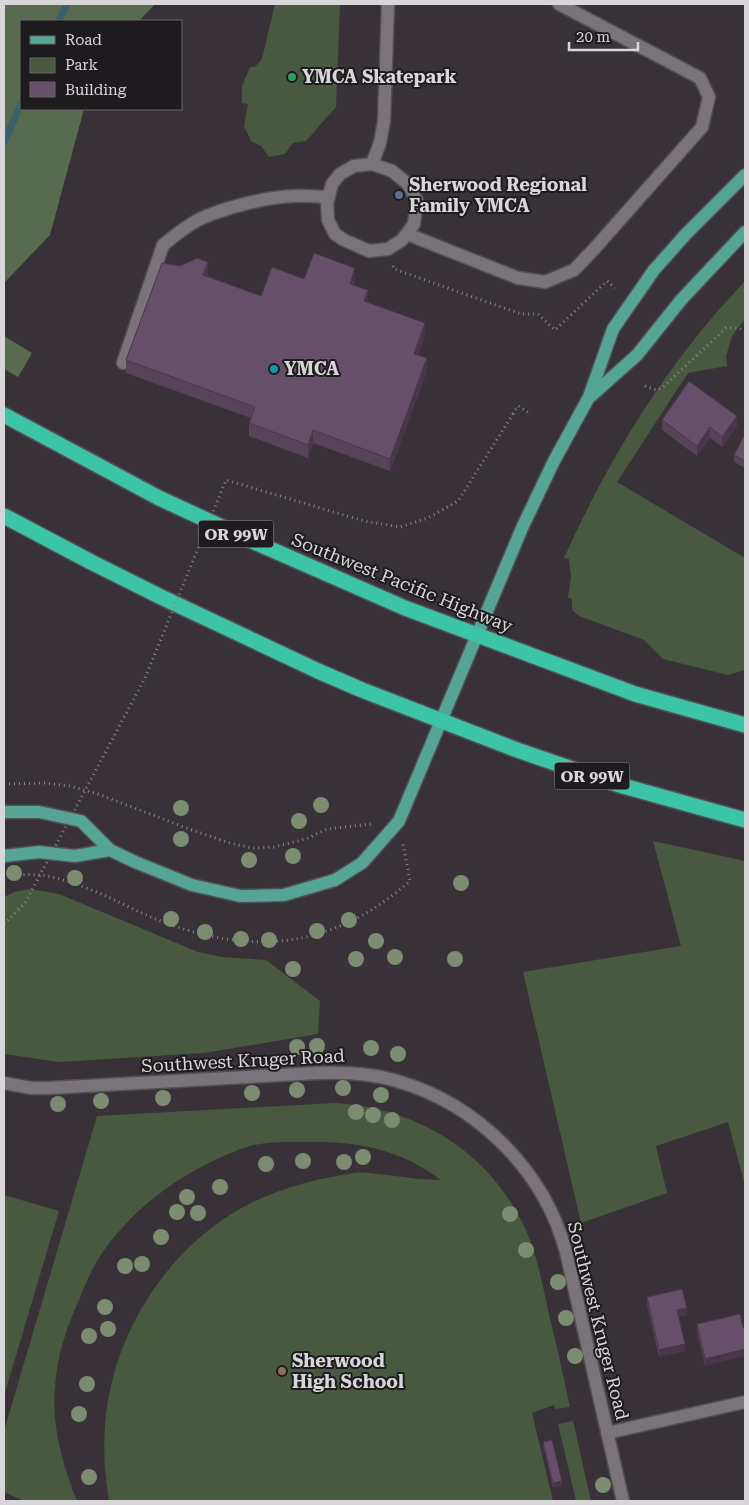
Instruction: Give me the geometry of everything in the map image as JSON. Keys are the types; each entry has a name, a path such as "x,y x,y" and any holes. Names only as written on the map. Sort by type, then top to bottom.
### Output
{"highway":[{"name":"Southwest Pacific Highway","path":"4,415 159,498 405,608 635,694 745,725"},
{"name":"OR 99W","path":"4,516 91,562 318,672 517,750 616,784 745,820"}],"main road":[{"path":"4,812 39,812 81,821 110,850 135,862 192,885 240,896 284,895 335,880 362,864 399,821 522,528 554,461 589,397 613,329 654,270 686,234 745,175"},
{"path":"589,397 637,356 681,300 745,232"},
{"path":"4,856 39,852 75,856 110,850"}],"street":[{"path":"372,164 380,143 384,121 388,4"},
{"path":"407,234 518,278 545,282 574,270 702,127 709,97 700,78 559,4"},
{"path":"372,164 398,175 408,184 417,201 414,224 402,240 388,248 369,251 335,234 328,220 327,203 332,184 340,174 354,166 372,164"},
{"path":"123,363 163,245 177,233 198,220 257,202 294,196 329,197"},
{"name":"Southwest Kruger Road","path":"4,1083 32,1088 57,1088 337,1072 395,1080 432,1094 450,1104 490,1132 517,1159 533,1179 552,1213 566,1252 623,1501"},
{"path":"607,1434 745,1402"}],"path":[{"path":"388,248 394,269 521,314 538,314 555,330 607,281 615,288"},
{"path":"645,386 656,390 662,388 726,328 734,326 745,332"},
{"path":"4,924 26,903 145,678 226,480 364,521 400,527 428,518 458,501 518,406 529,413"},
{"path":"4,784 44,783 70,786 98,794 230,843 252,848 274,847 306,839 327,829 399,821 410,881 390,899 366,914 337,928 311,936 284,941 256,942 227,940 197,934 167,924 66,880 48,875 28,873 4,879"}],"green space":[{"path":"4,4 155,4 140,20 20,20 20,110 84,110 50,235 4,283"},
{"name":"YMCA Skatepark","path":"275,4 340,4 336,107 306,141 293,143 285,154 269,157 261,146 251,141 244,126 248,104 242,103 242,86 250,67 255,67 262,59"},
{"path":"745,281 745,319 732,336 726,356 727,366 688,373 617,482 745,558 745,670 728,675 663,659 644,640 579,616 572,610 572,599 568,598 571,577 569,559 564,558 601,483 643,412 691,344"},
{"path":"4,336 32,353 18,377 4,369"},
{"path":"653,841 745,861 745,1185 728,1122 656,1146 667,1193 581,1223 523,972 681,946"},
{"path":"30,889 59,894 198,952 222,957 266,960 320,1001 318,1034 204,1053 59,1062 4,1054 4,897 14,892"},
{"name":"Sherwood High School","path":"335,1103 365,1107 394,1114 421,1124 447,1138 470,1155 491,1176 509,1199 524,1226 538,1267 570,1407 555,1409 554,1405 532,1413 553,1501 109,1501 106,1482 104,1435 109,1394 117,1363 129,1333 144,1304 183,1253 233,1213 261,1198 307,1182 360,1173 441,1180 411,1161 379,1149 328,1142 265,1143 235,1151 195,1170 164,1190 123,1227 100,1256 88,1278 66,1332 56,1376 54,1401 59,1445 77,1501 24,1501 4,1492 4,1431 97,1116"},
{"path":"4,1195 59,1211 4,1396"},
{"path":"573,1421 591,1501 576,1501 558,1424"}],"building":[{"name":"YMCA","path":"314,253 355,268 350,284 368,290 364,301 425,323 414,354 427,358 390,459 313,430 308,445 249,423 255,407 126,360 162,263 180,266 197,258 208,262 203,275 261,296 272,267 304,279"},
{"path":"689,381 737,416 722,437 710,427 697,446 662,420"},
{"path":"745,434 745,461 734,455"},
{"path":"682,1289 687,1308 677,1310 685,1344 659,1350 647,1297"},
{"path":"740,1314 743,1328 745,1327 745,1349 705,1359 697,1324"},
{"path":"552,1440 562,1481 553,1483 543,1442"}],"waterway":[{"path":"59,20 67,4"},
{"path":"4,142 20,106"}],"place":[{"name":"YMCA Skatepark","path":"292,77"},
{"name":"Sherwood Regional Family YMCA","path":"399,195"},
{"name":"YMCA","path":"274,369"},
{"name":"Sherwood High School","path":"282,1371"}]}
